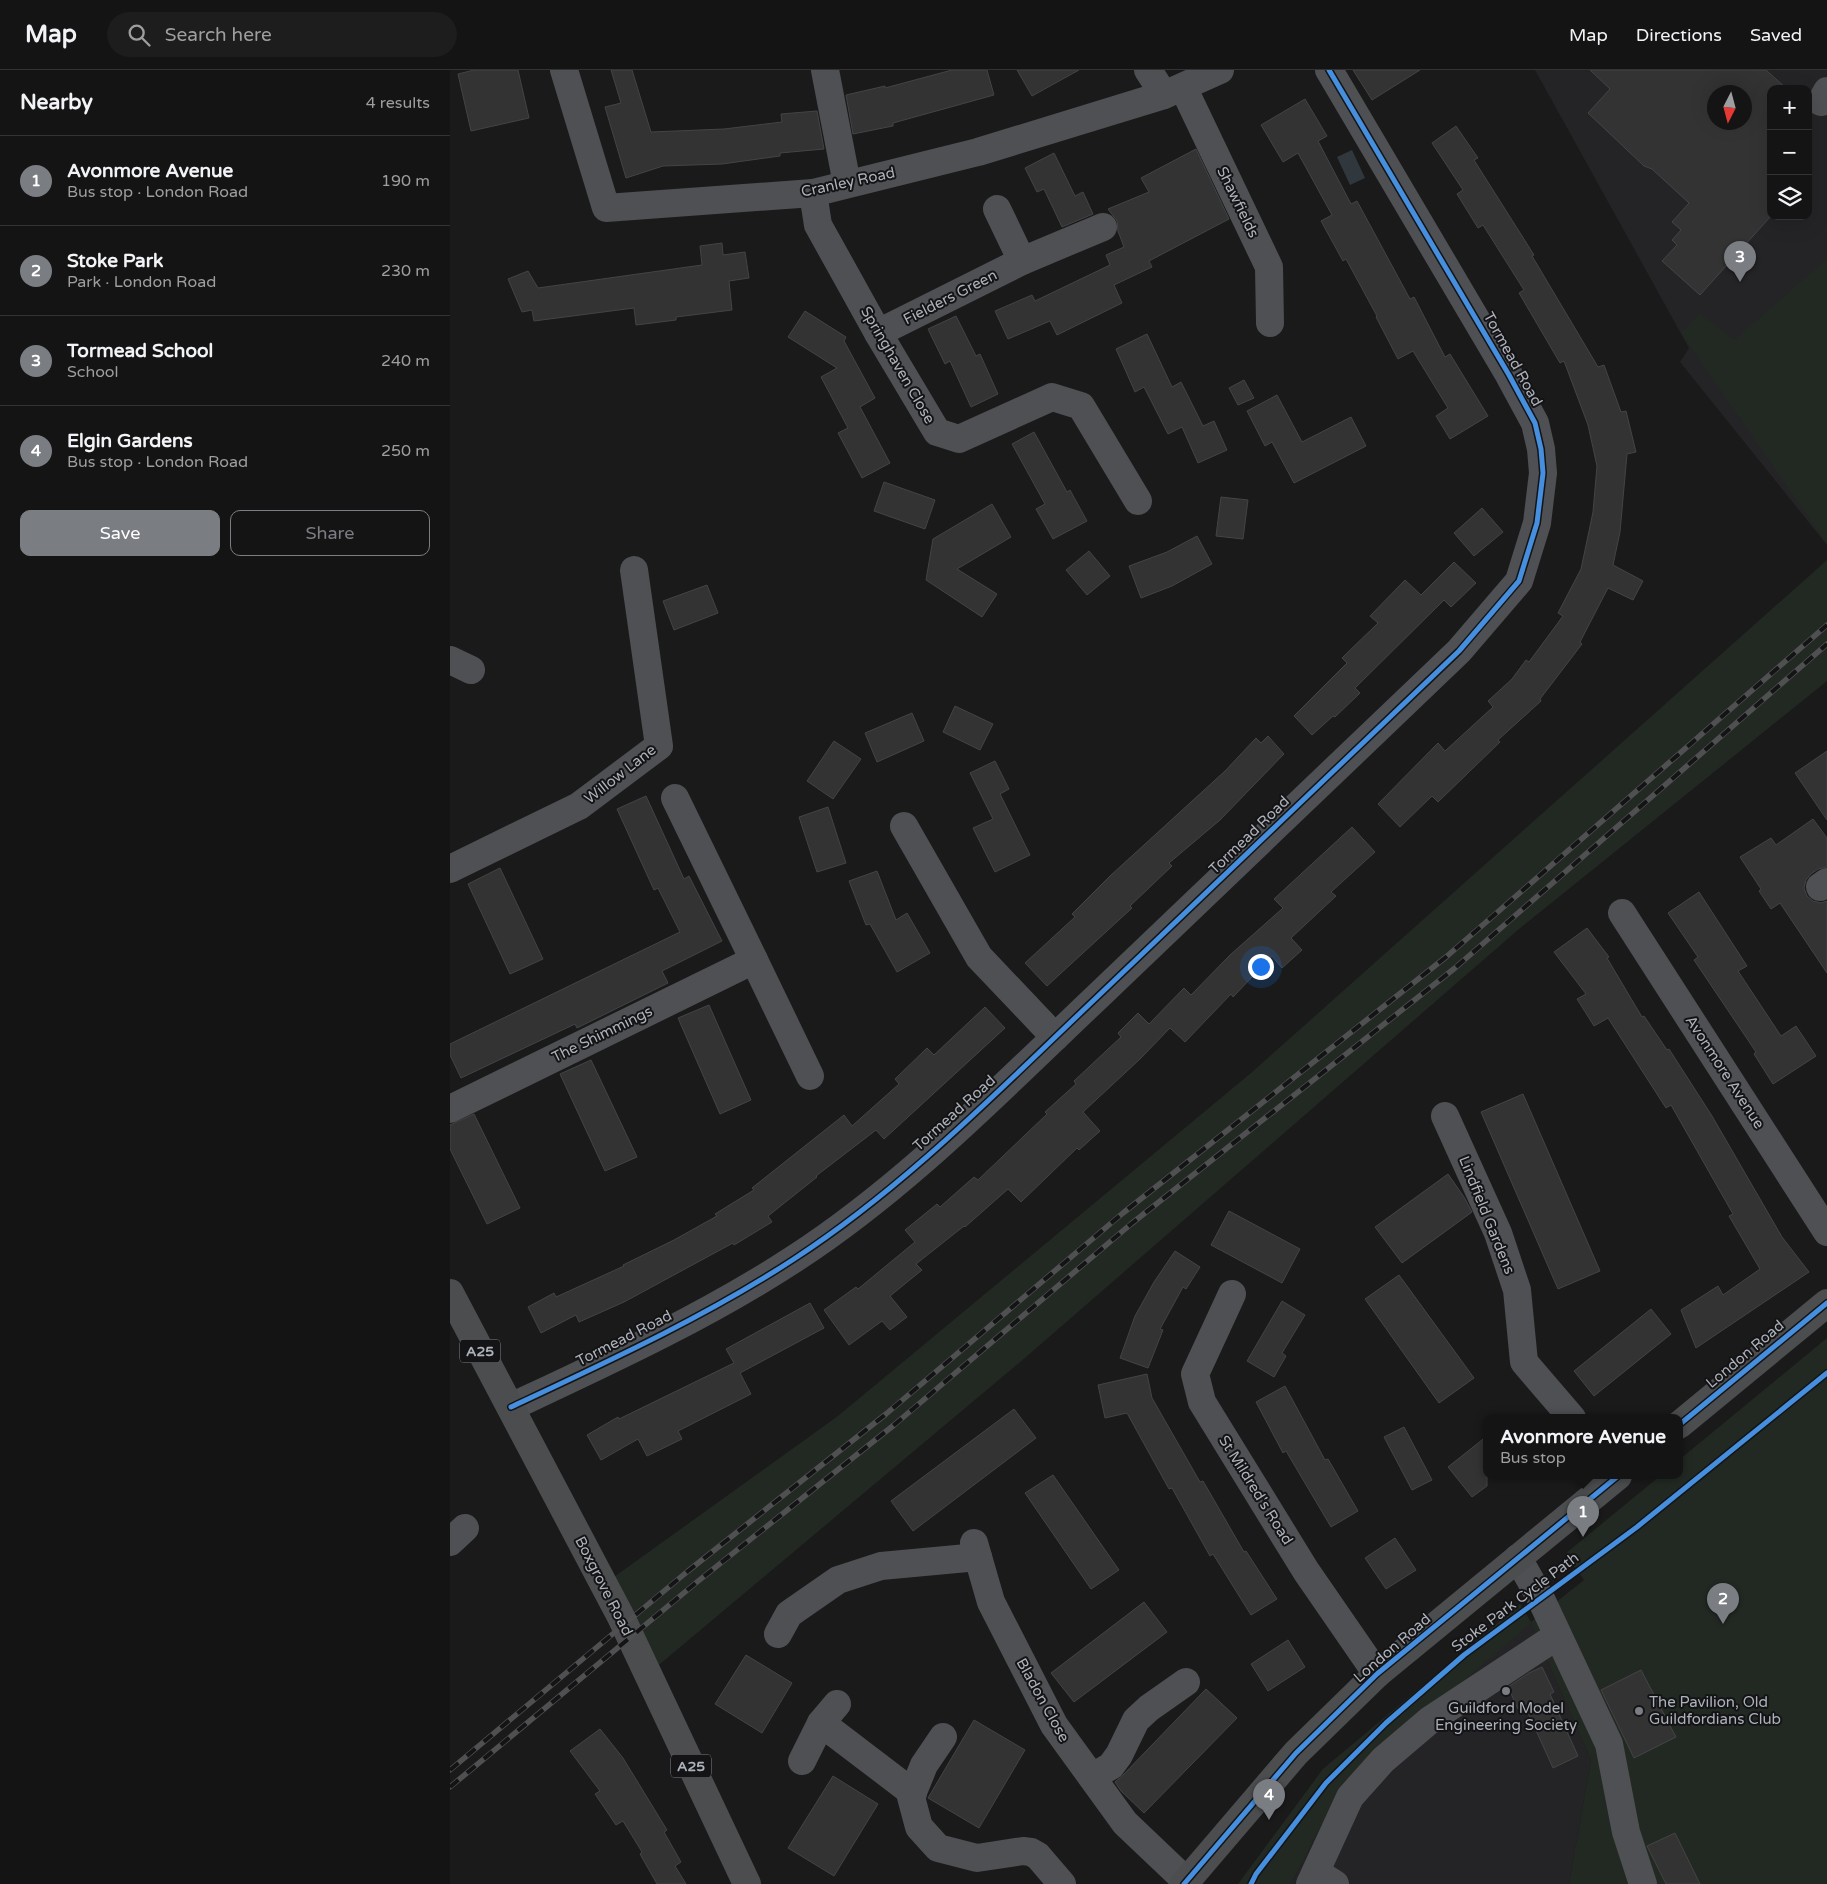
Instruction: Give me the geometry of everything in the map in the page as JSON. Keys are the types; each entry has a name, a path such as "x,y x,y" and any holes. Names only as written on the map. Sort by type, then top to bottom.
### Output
{"main road":[{"name":"Boxgrove Road","path":"450,1294 621,1617 747,1884"},
{"name":"London Road","path":"1683,1422 1827,1303"},
{"name":"London Road","path":"1185,1883 1296,1753 1377,1674 1614,1479"}],"street":[{"name":"Cranley Road","path":"564,70 606,208 813,193 978,152 1173,91 1220,70"},
{"path":"825,70 847,184"},
{"name":"Shawfields","path":"1148,70 1173,91 1270,267 1270,323"},
{"name":"Tormead Road","path":"511,1407 670,1330 750,1287 795,1258 868,1206 953,1132 1055,1037 1459,651 1519,581 1538,523 1543,473 1541,449 1535,423 1509,375 1329,70"},
{"name":"Springhaven Close","path":"813,193 818,225 878,333 937,432 959,439 1052,398 1081,406 1138,501"},
{"path":"997,209 1022,261"},
{"name":"Fielders Green","path":"878,333 1022,261 1103,227"},
{"name":"Willow Lane","path":"450,870 579,806 659,746 634,570"},
{"path":"675,798 810,1076"},
{"path":"904,826 979,957 1055,1037"},
{"name":"Avonmore Avenue","path":"1622,912 1827,1232"},
{"name":"The Shimmings","path":"450,1109 754,960"},
{"name":"Lindfield Gardens","path":"1445,1116 1498,1233 1517,1290 1524,1362 1569,1414"},
{"name":"St Mildred's Road","path":"1232,1294 1196,1374 1202,1402 1306,1571 1377,1674"},
{"name":"Bladon Close","path":"778,1634 789,1614 838,1580 882,1566 976,1550 991,1602 1054,1724 1125,1823 1185,1883"},
{"path":"1518,1558 1540,1599 1610,1744 1626,1832 1643,1884"},
{"path":"1320,1880 1350,1796 1383,1760 1430,1720 1557,1636"},
{"path":"1092,1777 1111,1766 1119,1755 1136,1720 1148,1708 1186,1682"},
{"path":"802,1761 829,1714 913,1793"},
{"path":"942,1737 924,1765 911,1797 919,1827 938,1848 976,1858 1022,1851 1031,1852 1038,1856 1062,1884"}],"shaded area":[{"path":"1535,70 1827,70 1827,545 1680,362 1689,348"},
{"path":"1352,150 1365,178 1350,185 1337,157"},
{"path":"1827,259 1827,544 1681,333 1700,314 1734,340"},
{"path":"1827,560 1827,681 1519,929 1026,1357 654,1669 614,1577 838,1416 1251,1073"},
{"path":"1827,1338 1827,1884 1569,1884 1591,1760 1531,1623 1342,1786 1291,1884 1238,1884 1323,1769 1520,1604 1531,1622 1584,1580 1565,1554 1656,1479 1683,1479 1683,1457"},
{"name":"Guildford Model Engineering Society","path":"1531,1622 1591,1760 1569,1884 1291,1884 1342,1786"}],"building":[{"path":"474,70 518,70 529,118 471,131 458,74"},
{"path":"611,70 632,70 651,132 724,129 782,122 781,114 817,111 824,149 780,153 780,156 722,164 663,166 626,178 605,107 621,103"},
{"path":"952,70 987,70 994,95 893,123 893,126 853,134 846,95 885,86 885,88"},
{"path":"1017,70 1079,70 1032,96"},
{"path":"1353,70 1420,70 1372,100"},
{"path":"1590,70 1766,70 1783,85 1767,85 1767,220 1700,295 1662,261 1677,245 1672,240 1681,230 1672,222 1689,203 1652,169 1644,166 1588,113 1610,89"},
{"path":"1305,99 1327,136 1318,141 1351,204 1357,201 1410,299 1414,297 1445,357 1450,354 1488,416 1450,439 1436,416 1448,408 1413,351 1398,359 1346,259 1343,261 1321,221 1332,215 1298,153 1283,162 1261,125"},
{"path":"1456,126 1478,158 1474,160 1534,255 1532,256 1598,367 1604,365 1621,412 1626,411 1636,452 1627,454 1620,532 1613,565 1643,581 1633,600 1608,588 1580,642 1582,644 1540,699 1541,701 1498,740 1500,742 1438,802 1432,796 1400,827 1378,804 1438,743 1445,751 1493,707 1488,701 1512,679 1526,660 1529,662 1563,616 1558,613 1581,569 1593,512 1597,466 1588,425 1564,361 1560,363 1519,293 1524,290 1483,225 1478,228 1457,194 1463,190 1432,143"},
{"path":"1196,149 1229,219 1149,261 1152,267 1114,285 1122,303 1057,335 1050,321 1008,339 995,311 1032,295 1035,301 1110,265 1106,255 1124,247 1118,231 1117,221 1108,209 1149,192 1141,178"},
{"path":"1054,153 1075,196 1083,192 1093,214 1062,227 1044,189 1037,192 1025,168"},
{"path":"722,243 723,255 745,252 749,278 729,281 732,310 676,317 676,320 636,325 634,308 534,321 532,310 522,312 508,279 528,271 538,288 702,265 700,246"},
{"path":"805,311 846,337 844,341 875,398 860,407 890,463 862,478 838,433 848,428 821,377 837,368 788,337"},
{"path":"956,316 976,356 980,354 998,394 971,407 950,361 945,364 928,329"},
{"path":"1147,334 1172,387 1181,382 1203,426 1214,421 1227,450 1198,463 1182,427 1168,434 1144,387 1135,392 1116,349"},
{"path":"1244,380 1254,398 1238,405 1229,388"},
{"path":"1277,395 1302,442 1351,417 1366,446 1294,483 1272,442 1265,446 1247,411"},
{"path":"1034,432 1067,492 1070,490 1087,521 1053,539 1036,509 1045,504 1012,444"},
{"path":"884,482 935,500 925,529 874,511"},
{"path":"1221,497 1248,500 1243,539 1216,536"},
{"path":"992,504 1011,537 957,569 997,594 982,617 926,580 933,539"},
{"path":"1482,508 1503,532 1474,556 1454,533"},
{"path":"1197,536 1212,564 1172,586 1141,598 1129,566 1167,552"},
{"path":"1089,551 1110,576 1087,595 1066,570"},
{"path":"1454,562 1476,583 1451,607 1444,600 1355,688 1360,693 1335,717 1333,716 1312,735 1294,716 1347,663 1342,658 1378,623 1370,616 1405,580 1421,595"},
{"path":"707,585 718,613 674,630 663,601"},
{"path":"955,706 993,724 980,750 943,732"},
{"path":"912,713 924,741 877,762 865,733"},
{"path":"1268,736 1284,754 1220,820 1169,863 1172,866 1130,906 1132,908 1047,986 1025,963 1075,917 1072,914 1110,876 1225,771 1256,738 1261,743"},
{"path":"834,741 861,759 833,799 807,781"},
{"path":"1827,751 1827,820 1795,773"},
{"path":"995,761 1009,789 1000,794 1030,855 995,872 973,828 993,819 970,773"},
{"path":"646,796 684,879 689,876 722,941 662,971 668,983 577,1028 575,1024 461,1078 450,1055 450,1044 680,932 658,888 654,890 617,809"},
{"path":"828,807 846,863 817,872 799,817"},
{"path":"1813,819 1827,838 1827,867 1818,869 1811,874 1806,880 1804,888 1807,896 1813,901 1821,903 1827,901 1827,973 1780,903 1771,909 1759,891 1761,889 1740,857 1771,838 1776,845"},
{"path":"1352,827 1375,852 1331,892 1336,896 1291,938 1302,950 1282,968 1272,956 1233,997 1231,994 1185,1042 1170,1028 1083,1112 1100,1131 1079,1150 1077,1148 1021,1202 1008,1189 965,1227 916,1264 922,1270 890,1296 907,1317 890,1330 882,1321 849,1345 824,1310 856,1287 858,1289 915,1242 905,1230 937,1204 940,1207 974,1177 978,1180 1047,1114 1045,1112 1076,1084 1074,1081 1121,1037 1118,1033 1138,1013 1149,1024 1184,988 1191,995 1230,955 1283,908 1274,899"},
{"path":"500,868 543,959 510,974 468,884"},
{"path":"877,871 896,920 907,913 930,953 897,972 870,924 866,925 849,881"},
{"path":"1699,892 1747,966 1738,971 1781,1036 1796,1026 1816,1056 1773,1084 1754,1054 1756,1052 1694,960 1698,957 1668,913"},
{"path":"1587,928 1609,957 1607,958 1642,1017 1644,1016 1667,1050 1669,1049 1712,1116 1782,1237 1809,1272 1696,1348 1681,1310 1718,1286 1723,1295 1760,1269 1729,1216 1733,1214 1671,1105 1666,1108 1608,1018 1594,1026 1577,999 1586,994 1554,952"},
{"path":"709,1005 751,1100 720,1114 678,1018"},
{"path":"985,1007 1005,1028 884,1139 876,1130 768,1216 772,1222 734,1245 733,1243 624,1302 579,1322 576,1315 541,1333 528,1307 554,1293 556,1297 624,1266 717,1216 715,1214 754,1190 752,1188 844,1115 852,1126 899,1084 895,1079 927,1048 934,1055"},
{"path":"591,1060 637,1157 605,1171 560,1074"},
{"path":"1523,1094 1600,1271 1558,1289 1481,1112"},
{"path":"474,1114 520,1208 487,1224 450,1149 450,1125"},
{"path":"1448,1174 1472,1212 1402,1263 1375,1227"},
{"path":"1229,1211 1300,1249 1282,1283 1211,1245"},
{"path":"1175,1251 1200,1267 1186,1289 1183,1287 1160,1329 1163,1330 1148,1368 1120,1358 1135,1316 1154,1282"},
{"path":"1399,1275 1474,1378 1439,1403 1365,1299"},
{"path":"1282,1301 1305,1315 1282,1353 1286,1356 1274,1377 1247,1361"},
{"path":"810,1303 824,1328 740,1373 751,1394 678,1431 682,1439 647,1456 638,1439 601,1460 587,1435 618,1417 619,1419 734,1363 726,1349"},
{"path":"1651,1309 1671,1334 1594,1396 1574,1371"},
{"path":"1147,1374 1152,1398 1200,1482 1203,1481 1244,1552 1246,1551 1277,1599 1251,1615 1213,1554 1210,1556 1172,1488 1169,1489 1127,1413 1105,1418 1098,1385"},
{"path":"1285,1386 1325,1460 1328,1459 1358,1511 1331,1527 1286,1451 1283,1453 1256,1402"},
{"path":"1014,1409 1036,1438 913,1531 891,1501"},
{"path":"1404,1427 1432,1480 1412,1490 1384,1437"},
{"path":"1483,1439 1483,1479 1487,1479 1487,1486 1472,1497 1448,1467"},
{"path":"1053,1475 1119,1570 1091,1589 1025,1493"},
{"path":"1395,1538 1416,1570 1386,1589 1365,1558"},
{"path":"1144,1602 1167,1632 1074,1702 1051,1673"},
{"path":"1288,1640 1305,1667 1268,1691 1251,1664"},
{"path":"746,1655 792,1683 762,1733 715,1704"},
{"path":"1542,1667 1554,1692 1550,1694 1578,1756 1553,1768 1525,1706 1518,1709 1508,1687"},
{"path":"1641,1670 1676,1737 1634,1758 1601,1690"},
{"path":"1206,1689 1237,1718 1144,1813 1121,1791 1115,1782"},
{"path":"974,1720 1025,1750 979,1828 928,1798"},
{"path":"600,1729 623,1758 667,1830 664,1832 681,1862 675,1866 686,1884 657,1884 640,1854 642,1852 623,1821 616,1825 595,1794 600,1791 570,1751"},
{"path":"833,1776 878,1804 834,1876 788,1848"},
{"path":"1675,1833 1700,1884 1666,1884 1647,1846"}],"railway":[{"path":"450,1770 688,1571 886,1414 1123,1213 1446,957 1827,625"},
{"path":"450,1787 697,1582 894,1425 1131,1224 1455,968 1827,644"}],"cycle path":[{"path":"511,1407 655,1338 726,1300 794,1259 874,1201 913,1169 987,1102 1459,651 1519,581 1537,523 1543,473 1541,449 1535,423 1509,375 1329,70"},
{"path":"1683,1422 1827,1303"},
{"name":"Stoke Park Cycle Path","path":"1251,1884 1256,1874 1326,1783 1386,1723 1464,1655 1637,1527 1827,1373"},
{"path":"1184,1884 1296,1753 1377,1674 1614,1479"}],"place":[{"name":"Tormead School","path":"1740,282"},
{"name":"Avonmore Avenue","path":"1583,1537"},
{"name":"Stoke Park","path":"1723,1624"},
{"name":"Guildford Model Engineering Society","path":"1506,1691"},
{"name":"The Pavilion, Old Guildfordians Club","path":"1639,1711"},
{"name":"Elgin Gardens","path":"1269,1820"}]}
